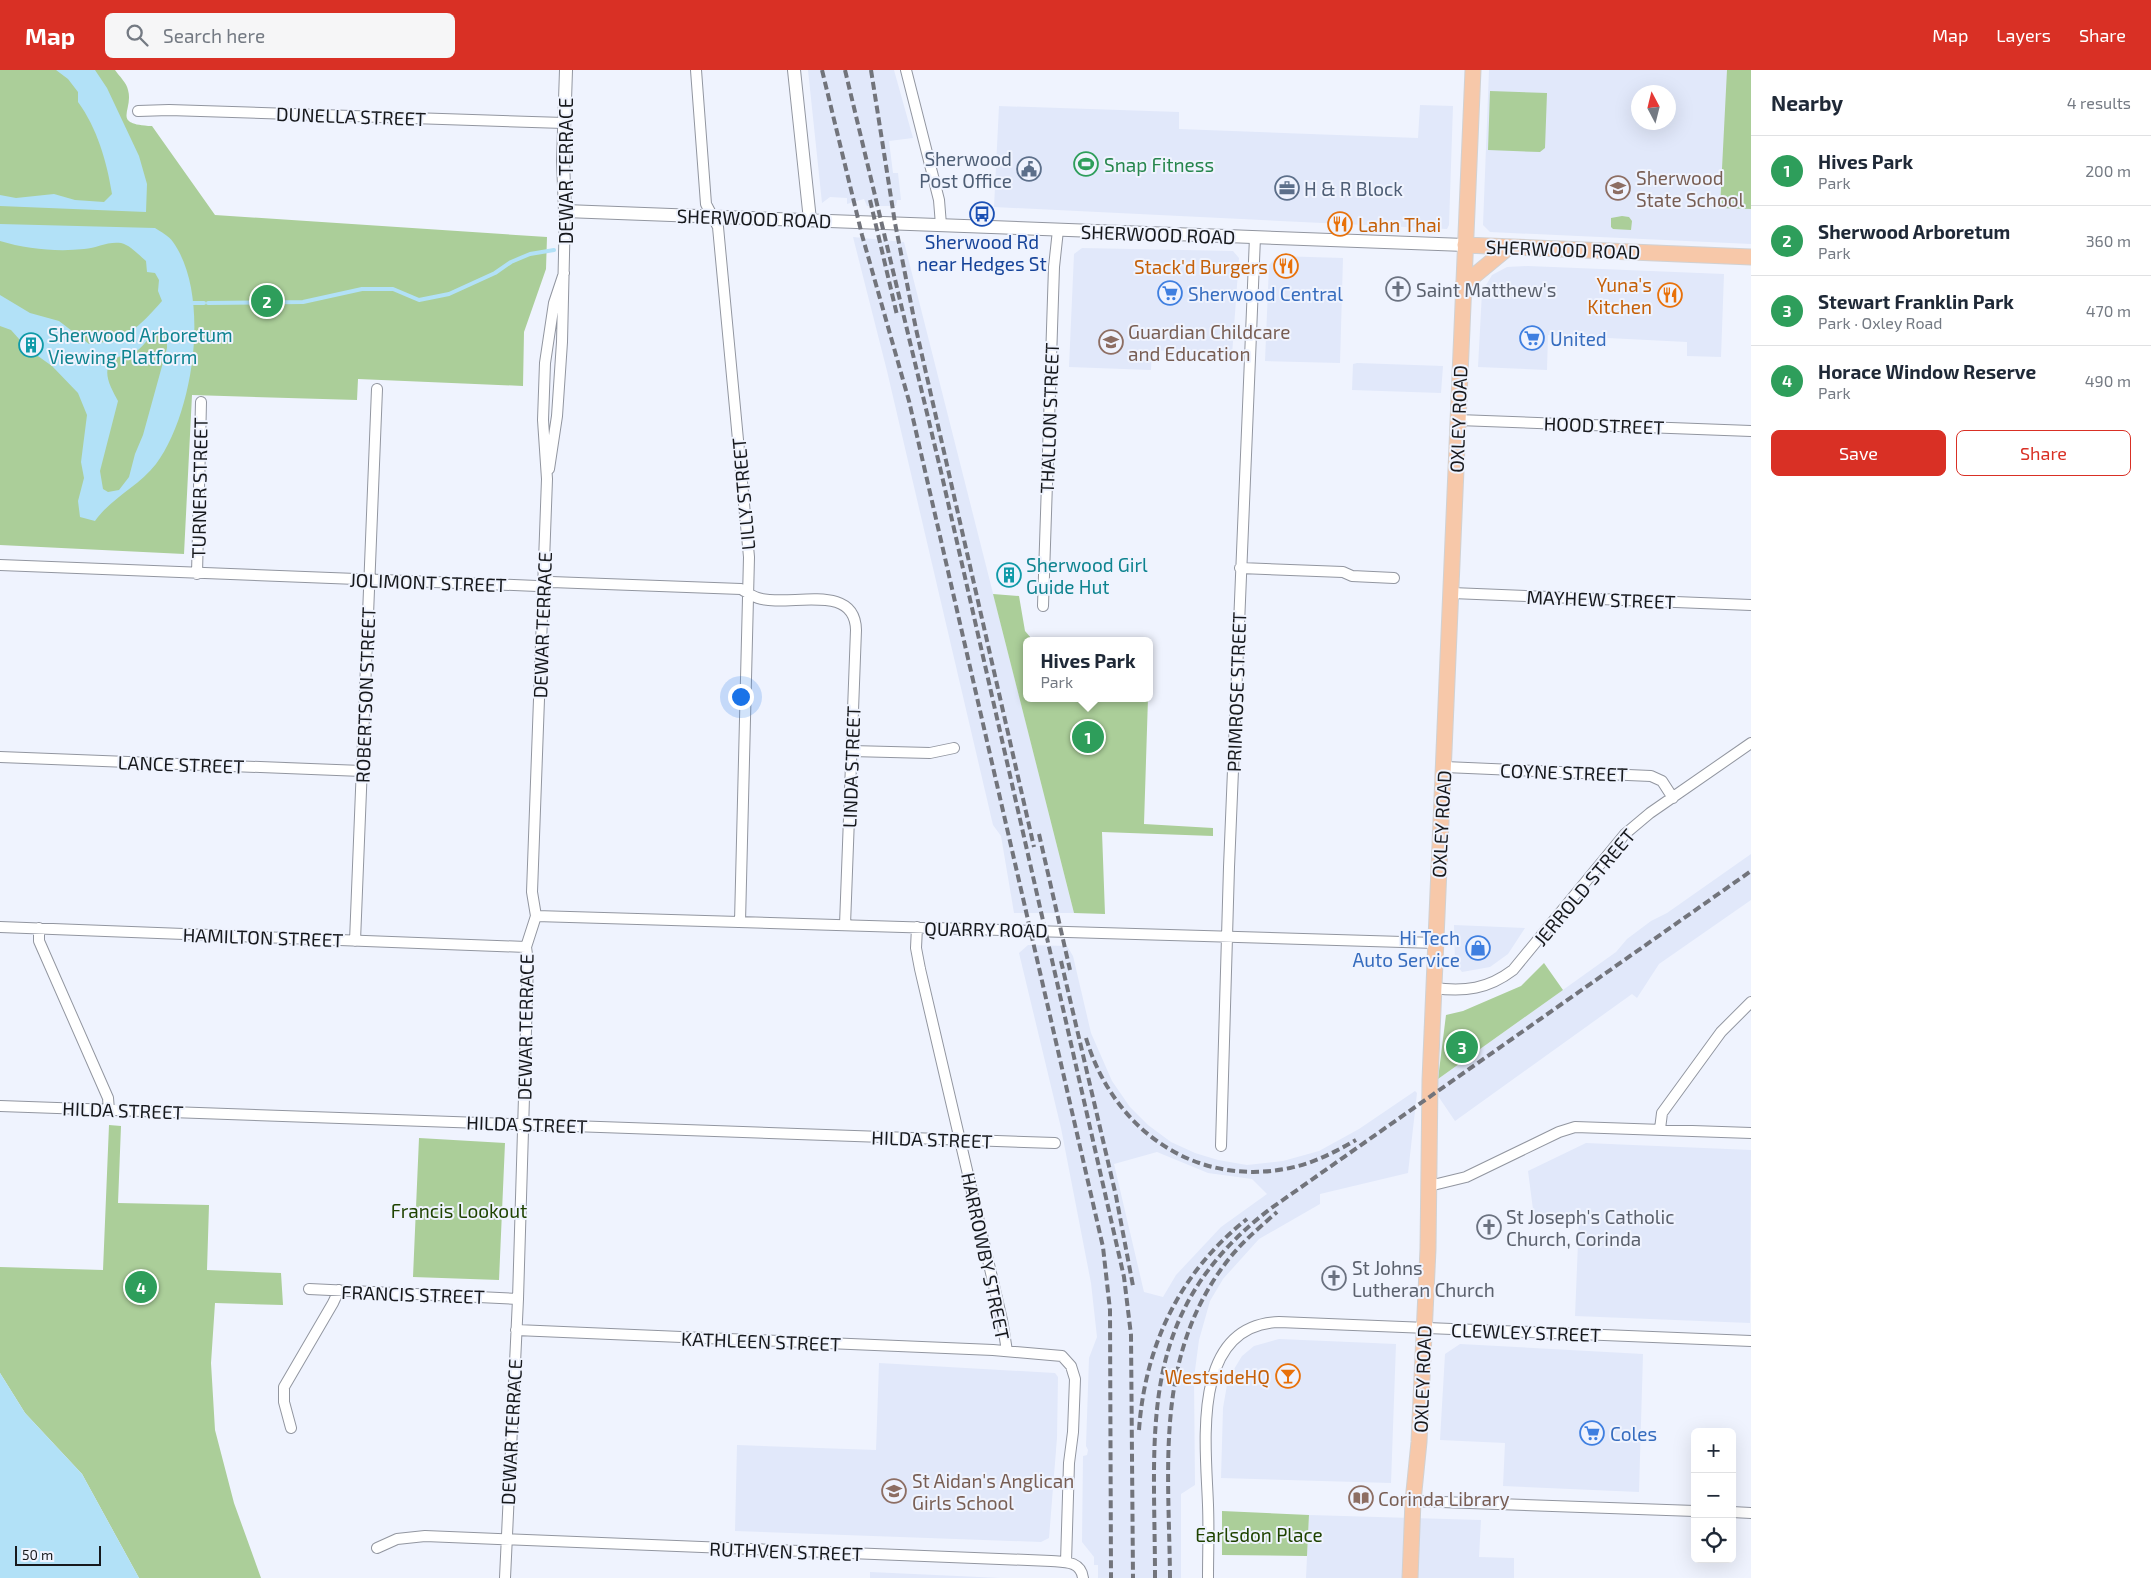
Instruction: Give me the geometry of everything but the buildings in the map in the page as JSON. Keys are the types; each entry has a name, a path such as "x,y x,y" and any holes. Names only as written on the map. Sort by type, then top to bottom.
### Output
{"main road":[{"name":"OXLEY ROAD","path":"1410,1578 1424,1328 1429,1186 1430,1080 1445,767 1473,70"},
{"name":"SHERWOOD ROAD","path":"1465,245 1751,258"},
{"path":"1463,285 1509,247"}],"street":[{"name":"DEWAR TERRACE","path":"547,479 552,454 560,381 564,305 565,211 563,170 566,70"},
{"name":"LILLY STREET","path":"696,70 706,204 718,227 749,557 750,594 740,922"},
{"path":"794,70 810,220"},
{"path":"906,70 939,200 941,225"},
{"name":"DUNELLA STREET","path":"138,111 178,110 564,123"},
{"name":"SHERWOOD ROAD","path":"565,211 1465,245"},
{"name":"THALLON STREET","path":"1043,606 1054,268 1058,230"},
{"name":"PRIMROSE STREET","path":"1222,1146 1227,936 1240,568 1255,237"},
{"name":"DEWAR TERRACE","path":"505,1578 518,1299 526,947 536,916 532,892 547,479 543,420 545,363 554,303 564,273"},
{"name":"ROBERTSON STREET","path":"356,941 377,389"},
{"name":"TURNER STREET","path":"197,574 201,402"},
{"name":"HOOD STREET","path":"1458,420 1751,431"},
{"name":"JOLIMONT STREET","path":"0,565 537,586 551,582 741,589 759,599 837,602 851,610"},
{"path":"1240,568 1343,572 1352,576 1394,578"},
{"name":"MAYHEW STREET","path":"1452,593 1751,605"},
{"name":"LINDA STREET","path":"845,925 856,630 855,618 851,610"},
{"name":"JERROLD STREET","path":"1434,988 1472,990 1494,982 1513,970 1625,834 1751,743"},
{"path":"851,750 930,753 954,748"},
{"name":"LANCE STREET","path":"0,757 362,771"},
{"name":"COYNE STREET","path":"1445,767 1652,776 1662,781 1673,798"},
{"name":"QUARRY ROAD","path":"536,916 1436,943"},
{"name":"HAMILTON STREET","path":"0,927 526,947"},
{"name":"HARROWBY STREET","path":"917,927 916,948 920,969 1002,1320 1007,1351"},
{"path":"39,928 39,940 108,1098 109,1110"},
{"path":"1660,1129 1662,1113 1721,1032 1751,1002"},
{"name":"HILDA STREET","path":"0,1106 1055,1143"},
{"path":"1429,1186 1466,1177 1559,1132 1574,1127 1751,1133"},
{"name":"FRANCIS STREET","path":"309,1289 518,1299"},
{"path":"291,1428 284,1402 284,1387 339,1290"},
{"name":"CLEWLEY STREET","path":"1208,1578 1206,1429 1209,1394 1214,1374 1222,1355 1232,1342 1244,1332 1264,1323 1279,1322 1751,1341"},
{"name":"KATHLEEN STREET","path":"516,1330 1007,1351 1058,1355 1068,1361 1074,1370 1066,1562"},
{"path":"1413,1500 1691,1511"},
{"path":"1736,1512 1751,1513"},
{"name":"RUTHVEN STREET","path":"377,1548 406,1537 1066,1562"},
{"path":"1066,1562 1077,1565 1083,1578"}],"shaded area":[{"path":"808,70 894,70 913,138 889,141 893,173 898,173 901,200 897,200 896,206 867,206 864,199 847,204 847,198 830,197 822,203"},
{"name":"Sherwood State School","path":"1489,70 1751,70 1751,244 1490,232 1483,225"},
{"path":"1420,105 1453,106 1449,225 1447,229 994,207 999,106 1179,112 1179,129 1418,138"},
{"path":"853,237 904,242 1074,913 1014,913 1001,836 993,825 887,371"},
{"name":"Sherwood Central","path":"1082,248 1233,251 1239,258 1232,355 1152,350 1151,370 1069,367 1074,254"},
{"path":"1277,256 1343,258 1340,363 1265,361 1269,265"},
{"path":"1528,266 1724,274 1721,357 1687,356 1687,342 1548,335 1547,370 1478,367 1482,292 1492,275 1507,267"},
{"path":"1353,364 1443,366 1441,393 1352,390"},
{"path":"1751,854 1751,900 1659,964 1637,998 1632,994 1455,1121 1438,1096 1438,1079 1616,952 1627,939 1651,921 1667,913"},
{"path":"1454,925 1525,928 1508,954 1490,967 1462,972 1455,963"},
{"path":"1028,945 1067,946 1073,956 1091,1033 1112,1081 1130,1107 1148,1125 1171,1142 1195,1153 1218,1160 1247,1165 1283,1161 1319,1151 1359,1129 1415,1091 1417,1093 1408,1173 1320,1194 1320,1204 1259,1239 1223,1279 1210,1301 1199,1340 1194,1378 1195,1485 1181,1494 1181,1578 1098,1578 1098,1565 1094,1565 1094,1557 1082,1542 1083,1456 1087,1455 1088,1450 1086,1446 1089,1358 1097,1337 1091,1283 1061,1128 1019,953","holes":["1157,1152 1208,1173 1252,1179 1267,1194 1221,1227 1176,1275 1163,1297 1144,1292 1114,1164"]},
{"path":"1586,1143 1751,1150 1750,1323 1575,1316 1579,1219 1534,1217 1528,1171"},
{"path":"1279,1339 1396,1344 1391,1483 1221,1478 1223,1408 1228,1379 1242,1356 1254,1346"},
{"path":"1460,1344 1643,1354 1639,1492 1503,1486 1505,1443 1440,1440 1445,1354"},
{"name":"St Aidan's Anglican Girls School","path":"879,1363 1055,1373 1058,1377 1057,1438 1049,1538 1041,1542 735,1531 737,1445 876,1450"},
{"path":"1309,1515 1481,1520 1479,1557 1514,1558 1514,1578 1306,1578"},
{"path":"870,1572 1001,1578 870,1578"}],"green space":[{"path":"0,70 115,70 125,82 128,90 129,97 126,115 128,119 139,125 152,126 215,215 547,237 546,269 524,332 523,386 358,379 357,400 192,395 184,554 0,545"},
{"path":"1727,70 1751,70 1751,209 1720,208"},
{"path":"1490,91 1547,93 1545,148 1540,152 1488,150"},
{"path":"1629,217 1632,221 1631,230 1613,229 1611,227 1611,218"},
{"path":"993,594 1019,596 1025,631 1030,637 1023,637 1023,702 1148,702 1144,824 1213,828 1213,836 1102,832 1105,914 1074,913"},
{"path":"1544,963 1563,990 1438,1079 1446,1015 1463,1011 1521,986"},
{"path":"109,1125 121,1126 118,1203 209,1205 207,1270 281,1273 283,1305 215,1303 211,1363 215,1430 234,1503 261,1578 139,1578 82,1474 25,1413 0,1373 0,1267 103,1270"},
{"name":"Francis Lookout","path":"419,1138 505,1143 499,1280 413,1277"},
{"name":"Earlsdon Place","path":"1222,1511 1309,1515 1307,1556 1222,1555"}],"water":[{"path":"56,70 95,70 107,88 139,156 147,184 146,212 0,206 0,195 16,198 54,194 75,200 104,202 112,194 96,134 78,102 78,92 68,79"},
{"path":"0,224 155,228 173,242 185,265 192,292 194,322 193,354 188,385 180,415 169,442 156,464 101,513 95,521 80,517 78,501 84,478 81,462 87,415 78,393 52,366 28,349 11,330 0,326 0,295 30,313 59,321 89,344 113,340 130,332 146,319 162,301 158,291 159,280 155,273 147,272 146,261 131,248 121,243 84,249 52,250 31,248 0,241","holes":["161,331 167,335 167,348 143,435 135,454 129,477 119,490 108,492 103,489 100,471 118,401 111,388 107,375 108,369 115,359 133,353 154,334"]},
{"path":"0,1373 25,1413 82,1474 139,1578 0,1578"}],"waterway":[{"path":"208,303 303,302 362,289 393,289 419,300 449,294 495,273 511,262 530,254 554,250"},
{"path":"193,303 204,303"}],"railway":[{"path":"822,70 862,235 909,401 1103,1247 1110,1310 1111,1578"},
{"path":"845,70 942,476 1124,1277 1131,1335 1133,1578"},
{"path":"871,70 895,223 916,329 1034,847"},
{"path":"870,200 897,315"},
{"path":"1039,834 1070,970"},
{"path":"1155,1578 1154,1472 1156,1423 1162,1376 1174,1332 1195,1289 1226,1249 1270,1209 1751,871"},
{"path":"1061,961 1116,1196 1133,1286"},
{"path":"1086,1038 1099,1071 1116,1100 1137,1124 1162,1145 1190,1160 1221,1169 1255,1172 1290,1168 1324,1157 1356,1140"},
{"path":"1170,1578 1168,1453 1171,1412 1177,1373 1188,1334 1204,1296 1233,1253 1277,1212"},
{"path":"1139,1430 1149,1369 1158,1340 1170,1312 1203,1262 1223,1240 1247,1219"}],"place":[{"name":"Snap Fitness","path":"1086,164"},
{"name":"Sherwood Post Office","path":"1029,169"},
{"name":"H & R Block","path":"1287,188"},
{"name":"Sherwood State School","path":"1618,188"},
{"name":"Sherwood Rd near Hedges St","path":"982,214"},
{"name":"Lahn Thai","path":"1340,224"},
{"name":"Stack'd Burgers","path":"1286,266"},
{"name":"Saint Matthew's","path":"1398,289"},
{"name":"Sherwood Central","path":"1170,293"},
{"name":"Yuna's Kitchen","path":"1670,295"},
{"name":"Sherwood Arboretum","path":"267,301"},
{"name":"United","path":"1532,338"},
{"name":"Guardian Childcare and Education","path":"1111,342"},
{"name":"Sherwood Arboretum Viewing Platform","path":"31,345"},
{"name":"Sherwood Girl Guide Hut","path":"1009,575"},
{"name":"Hives Park","path":"1088,737"},
{"name":"Hi Tech Auto Service","path":"1478,948"},
{"name":"Stewart Franklin Park","path":"1462,1047"},
{"name":"St Joseph's Catholic Church, Corinda","path":"1489,1227"},
{"name":"St Johns Lutheran Church","path":"1334,1278"},
{"name":"Horace Window Reserve","path":"141,1287"},
{"name":"WestsideHQ","path":"1288,1376"},
{"name":"Coles","path":"1592,1433"},
{"name":"St Aidan's Anglican Girls School","path":"894,1491"},
{"name":"Corinda Library","path":"1361,1498"}]}
